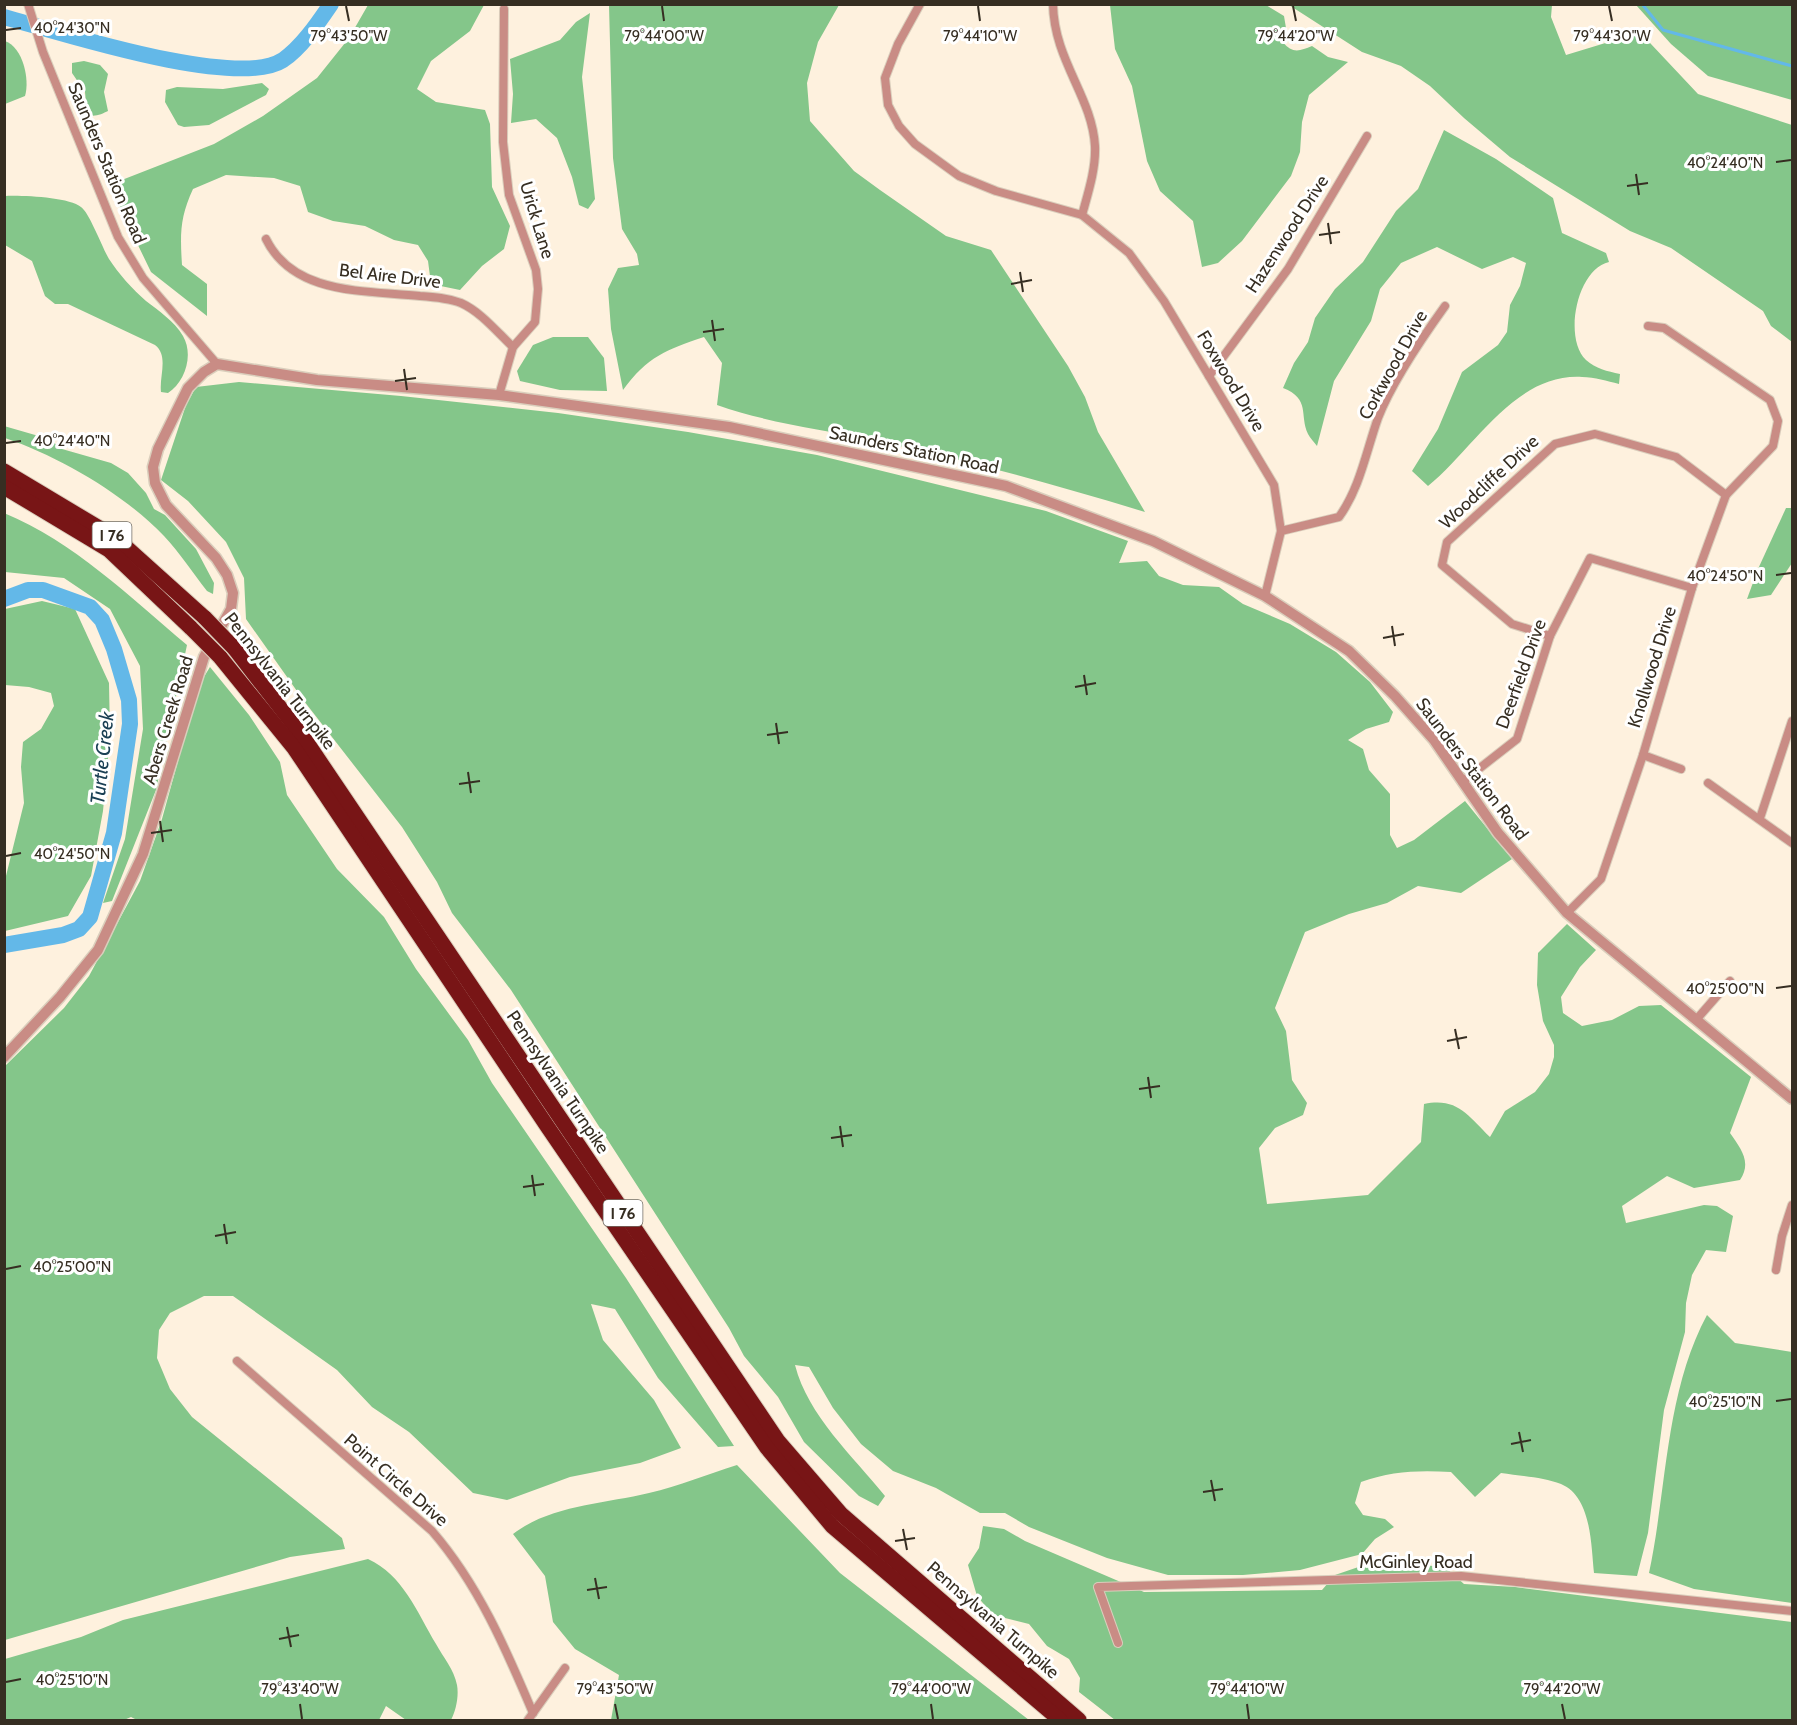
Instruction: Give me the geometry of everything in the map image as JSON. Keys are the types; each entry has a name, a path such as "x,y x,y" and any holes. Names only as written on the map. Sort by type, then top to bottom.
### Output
{"highway":[{"name":"Pennsylvania Turnpike","path":"4,471 116,538 205,618 767,1448 832,1526 1060,1720"},
{"name":"Pennsylvania Turnpike","path":"4,487 109,550 191,628 227,653 306,741 778,1441 842,1514 1079,1720"}],"street":[{"name":"Saunders Station Road","path":"28,4 43,52 118,237 129,258 217,364 317,380 499,395 729,427 1006,486 1153,541 1265,596 1356,659 1395,696 1434,740 1498,833 1567,913 1792,1099"},
{"name":"Foxwood Drive","path":"920,4 898,44 885,78 888,105 899,126 915,144 959,176 996,191 1082,215 1129,253 1164,301 1274,484 1281,531 1265,596"},
{"path":"1053,4 1058,44 1089,118 1095,147 1092,180 1082,215"},
{"name":"Urick Lane","path":"499,395 513,347 535,322 538,289 536,270 509,195 503,142 504,9"},
{"name":"Hazenwood Drive","path":"1209,376 1288,269 1367,136"},
{"name":"Bel Aire Drive","path":"266,239 274,256 297,275 323,285 441,298 461,303 477,313 513,347"},
{"name":"Corkwood Drive","path":"1281,531 1339,518 1353,499 1379,416 1421,340 1445,306"},
{"name":"Knollwood Drive","path":"1567,913 1601,879 1642,755 1692,588 1726,495 1773,446 1778,421 1770,400 1664,328 1648,326"},
{"name":"Abers Creek Road","path":"4,1057 60,998 98,950 143,854 204,657 231,609 233,593 227,575 216,558 166,505 155,483 153,467 158,449 188,388 204,372 217,364"},
{"name":"Woodcliffe Drive","path":"1550,636 1512,624 1442,565 1447,542 1555,444 1594,434 1676,457 1726,495"},
{"name":"Deerfield Drive","path":"1462,782 1517,739 1550,636 1590,558 1692,588"},
{"path":"1760,818 1792,721"},
{"path":"1642,755 1681,770"},
{"path":"1708,783 1792,843"},
{"path":"1696,1020 1730,981"},
{"path":"1776,1270 1782,1236 1792,1205"},
{"name":"Point Circle Drive","path":"237,1361 432,1531 447,1549 504,1645 531,1717"},
{"name":"McGinley Road","path":"1118,1643 1098,1587 1461,1576 1792,1611"},
{"path":"531,1717 566,1668"}],"green space":[{"path":"368,5 484,5 470,31 431,61 417,89 436,102 485,110 490,124 492,187 510,226 504,249 482,266 460,290 431,284 428,261 418,245 394,240 365,226 333,221 308,212 300,186 274,178 226,175 193,189 182,226 182,265 207,284 207,316 151,272 109,185 214,144 263,116 317,78 349,38"},
{"path":"609,5 839,5 818,42 807,83 810,121 854,171 880,190 946,236 991,250 1068,366 1085,397 1098,432 1145,512 975,464 906,447 775,421 717,405 722,363 704,337 659,356 641,369 623,390 611,329 608,289 618,268 639,265 637,254 622,229 613,158"},
{"path":"1110,5 1266,5 1284,16 1286,28 1283,42 1290,48 1300,50 1312,46 1328,57 1348,62 1309,95 1302,122 1300,152 1291,176 1242,241 1218,263 1202,267 1193,221 1160,191 1147,161 1132,86 1115,49"},
{"path":"1289,5 1552,5 1551,17 1566,55 1612,41 1635,27 1698,94 1792,125 1792,342 1771,326 1763,311 1671,248 1630,231 1510,157 1430,86 1401,66 1362,52"},
{"path":"1636,5 1792,5 1792,100 1708,76 1671,44"},
{"path":"590,13 582,77 595,199 588,209 579,205 572,177 557,138 536,119 511,123 513,94 510,59 560,40 576,22"},
{"path":"5,41 11,44 21,57 27,82 25,96 5,104"},
{"path":"84,61 100,65 108,74 104,92 108,111 98,115 87,114 85,92 72,73 72,63"},
{"path":"262,83 269,89 266,95 209,125 184,127 178,125 165,102 166,90 177,87 223,89"},
{"path":"1444,130 1496,159 1553,198 1562,233 1606,253 1609,262 1598,267 1582,290 1577,305 1575,336 1579,350 1586,360 1598,368 1620,374 1619,384 1582,377 1558,379 1536,387 1497,416 1428,486 1412,471 1438,429 1462,372 1498,345 1507,332 1510,305 1520,286 1526,263 1513,257 1482,269 1437,247 1401,263 1380,289 1371,321 1334,381 1317,446 1305,427 1301,402 1292,392 1283,388 1294,363 1308,342 1315,318 1335,289 1363,262 1396,211 1418,189"},
{"path":"4,196 56,199 75,204 84,210 117,270 141,297 171,321 183,336 188,359 183,375 174,388 168,393 161,392 163,360 155,345 68,304 55,304 45,296 32,261 5,245"},
{"path":"553,337 588,337 604,358 607,391 560,390 520,381 517,371 533,345"},
{"path":"239,382 558,413 688,432 817,455 1046,511 1128,541 1119,563 1147,561 1159,576 1183,585 1219,587 1243,604 1290,624 1336,652 1370,682 1393,712 1389,722 1366,729 1348,740 1363,749 1369,770 1390,794 1390,835 1397,848 1414,840 1465,801 1512,859 1461,893 1418,886 1387,903 1349,914 1305,932 1275,1008 1286,1031 1292,1080 1307,1103 1303,1115 1275,1128 1259,1148 1267,1204 1368,1195 1421,1142 1424,1104 1446,1103 1462,1110 1490,1137 1505,1111 1535,1092 1549,1074 1554,1057 1554,1045 1543,1021 1537,985 1538,953 1567,924 1596,950 1580,967 1561,997 1563,1013 1582,1026 1612,1020 1639,1006 1661,1005 1751,1077 1730,1133 1744,1156 1745,1167 1740,1180 1694,1188 1667,1176 1622,1206 1626,1223 1704,1205 1717,1206 1733,1216 1726,1252 1706,1250 1692,1275 1686,1303 1685,1332 1664,1410 1648,1533 1637,1576 1594,1573 1588,1523 1584,1511 1571,1490 1561,1484 1539,1478 1501,1473 1475,1497 1451,1472 1428,1471 1394,1473 1361,1482 1355,1503 1363,1515 1385,1519 1394,1527 1375,1539 1362,1554 1300,1570 1243,1575 1168,1575 1107,1558 1029,1527 1005,1513 980,1513 936,1488 893,1471 861,1444 833,1408 809,1367 795,1365 801,1384 821,1418 885,1496 878,1506 859,1496 804,1442 778,1397 744,1356 729,1328 511,990 452,913 437,882 402,827 304,701 246,619 244,578 226,542 188,501 161,480 186,405 196,387"},
{"path":"4,426 49,439 62,449 111,463 128,473 146,493 154,509 165,515 196,549 214,583 213,594 207,591 164,536 130,506 69,466 5,438"},
{"path":"1786,508 1792,508 1792,563 1771,595 1747,599 1758,569"},
{"path":"4,513 30,525 78,555 187,645 156,790 112,901 103,903 125,839 143,729 140,666 110,609 64,578 5,572"},
{"path":"42,601 75,609 109,683 110,737 103,811 91,876 68,916 5,931 5,880 24,803 21,767 23,742 41,729 54,706 51,693 29,687 5,685 5,609"},
{"path":"210,667 249,715 280,762 287,795 337,869 384,917 416,969 468,1040 492,1083 626,1278 734,1446 718,1447 658,1378 615,1309 591,1304 603,1340 654,1400 681,1448 640,1463 570,1477 507,1500 473,1493 409,1432 372,1407 337,1370 233,1296 204,1296 170,1313 159,1330 157,1358 170,1389 192,1417 342,1538 345,1549 290,1557 5,1640 4,1067 64,1008 89,976 140,881 162,819 199,685"},
{"path":"1707,1315 1735,1343 1792,1352 1792,1603 1694,1589 1649,1573 1675,1409 1693,1345"},
{"path":"737,1465 840,1573 1029,1720 611,1720 619,1675 575,1649 553,1622 545,1576 513,1534 528,1524 561,1511 660,1490"},
{"path":"983,1526 1004,1529 1025,1541 1144,1592 1322,1590 1335,1575 1376,1561 1445,1567 1464,1584 1515,1587 1792,1622 1792,1720 1115,1720 1079,1692 1080,1678 1069,1659 1047,1646 1029,1624 993,1615 977,1596 968,1565 979,1548"},
{"path":"368,1559 380,1566 400,1584 451,1668 456,1679 458,1694 451,1720 406,1720 386,1706 379,1720 137,1720 131,1717 124,1720 5,1720 5,1659 81,1637 123,1620"}],"waterway":[{"name":"Turtle Creek","path":"4,17 104,45 189,64 228,68 260,67 283,60 290,55 331,4"},
{"path":"1642,4 1663,30 1792,66"},
{"name":"Turtle Creek","path":"4,599 28,590 43,590 90,607 102,620 114,649 129,700 130,724 114,833 90,917 79,929 63,935 4,945"}]}
